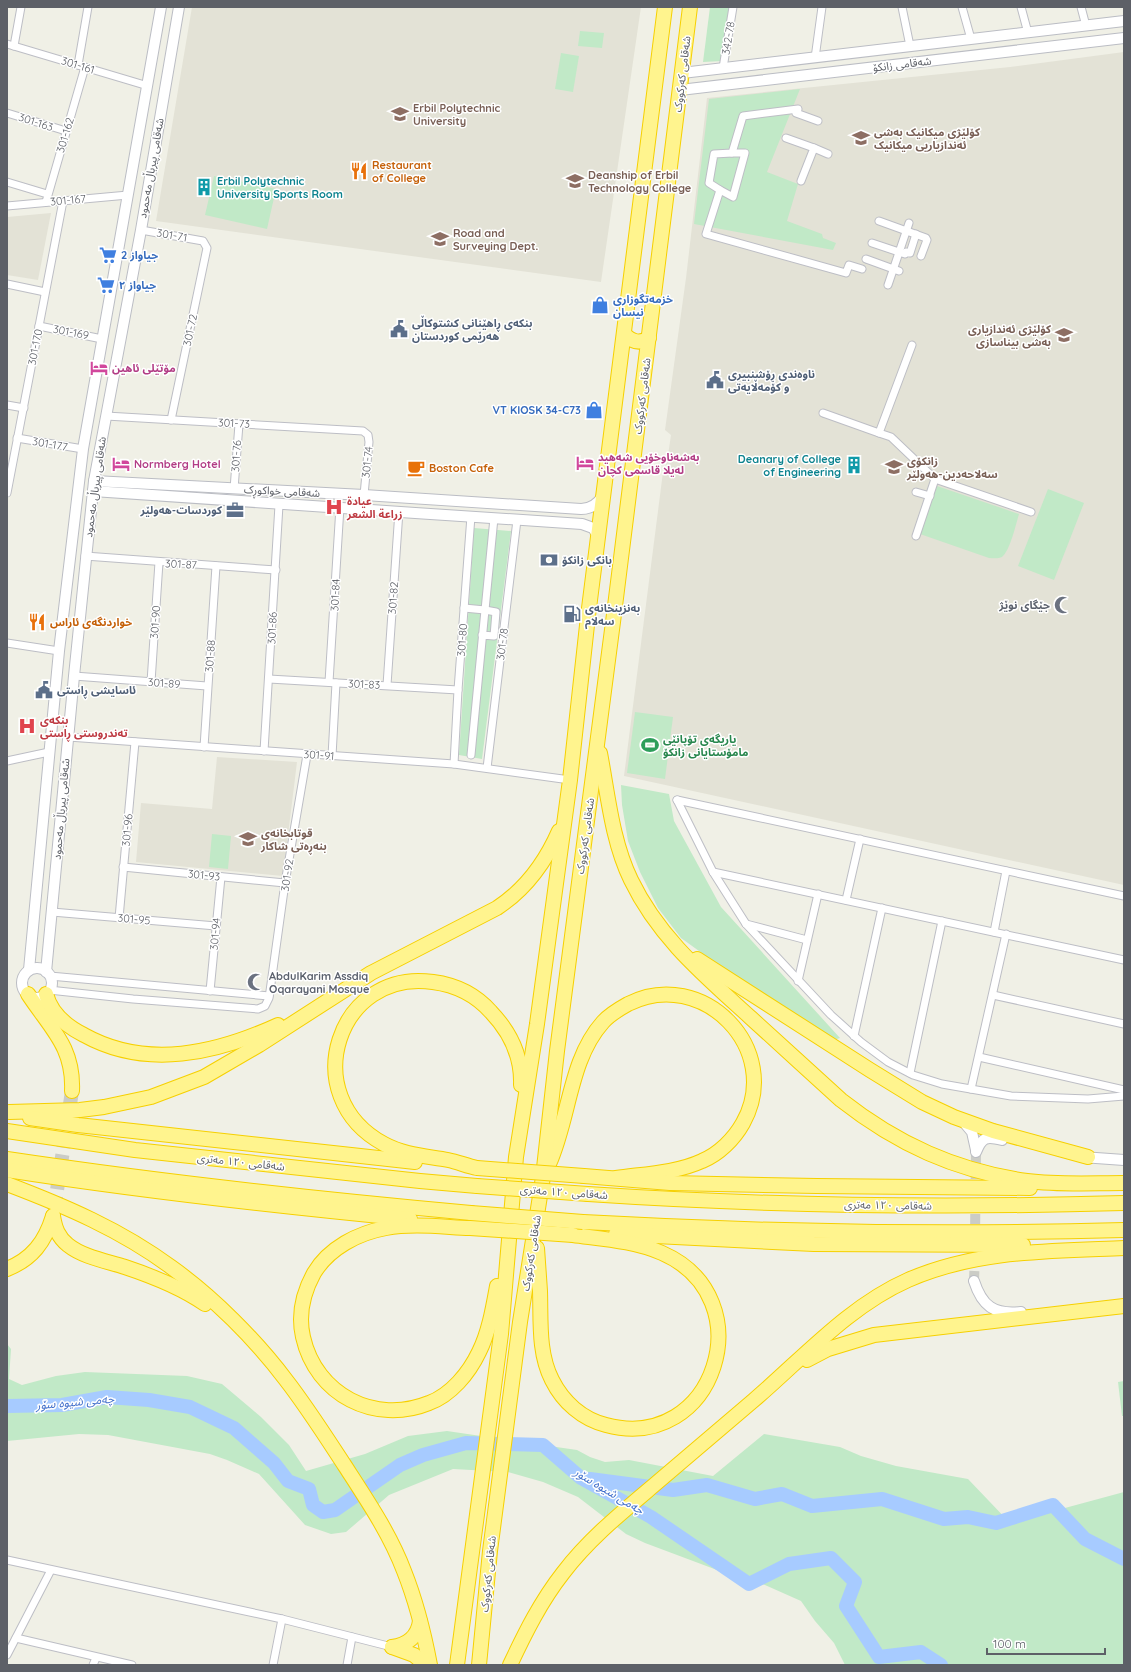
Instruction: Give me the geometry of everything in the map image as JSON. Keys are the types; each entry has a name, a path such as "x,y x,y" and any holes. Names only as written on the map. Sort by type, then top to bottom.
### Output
{"highway":[{"name":"شەقامی کەرکووک","path":"457,1665 496,1371 516,1157 570,780 598,538 665,7"},
{"name":"شەقامی کەرکووک","path":"479,1665 490,1551 513,1373 543,1177 557,1051 598,740 690,7"},
{"path":"624,334 636,342 649,338"},
{"path":"598,740 612,817 623,859 630,879 637,892 663,931 683,956 718,990 841,1100 862,1117 898,1140 945,1161 976,1171 1028,1181 1084,1184 1124,1183"},
{"path":"8,1112 97,1108 139,1100 176,1089 204,1077 230,1063 371,973 490,912 510,899 536,874 554,842 565,818"},
{"path":"663,931 708,968 922,1102 962,1120 993,1131 1088,1158"},
{"path":"477,1168 448,1160 415,1156 385,1145 361,1128 345,1107 340,1098 335,1075 336,1051 344,1028 349,1019 366,1000 377,993 389,987 413,981 440,983 452,986 475,998 496,1017 512,1041 518,1056 521,1070 521,1084 516,1124 516,1157"},
{"path":"48,992 52,1009 59,1018 89,1038 121,1050 145,1054 164,1055 209,1050 248,1037 288,1020 346,988"},
{"path":"28,994 68,1054 72,1069 72,1091"},
{"path":"543,1177 562,1130 573,1083 582,1055 590,1039 604,1020 620,1008 634,1001 659,994 686,997 700,1002 717,1011 731,1023 743,1038 749,1050 754,1076 751,1103 747,1117 724,1147 703,1161 683,1168 616,1178"},
{"path":"8,1112 34,1119 78,1125 477,1168 616,1178 637,1181 817,1186 1124,1188"},
{"name":"شەقامی ١٢٠ مەتری","path":"7,1130 150,1151 420,1181 663,1199 846,1204 987,1205 1124,1203"},
{"path":"7,1159 94,1172 270,1193 471,1213 583,1222 755,1230 869,1233 1124,1230"},
{"path":"7,1170 95,1184 255,1203 436,1221 470,1228"},
{"path":"7,1184 53,1201 94,1220 134,1242 172,1267 207,1296 261,1350 286,1379 377,1517 404,1571 420,1621 430,1665"},
{"path":"7,1269 25,1260 39,1247 47,1234 53,1213 58,1233 68,1245 75,1250 86,1255 138,1271 171,1284 202,1302 240,1328"},
{"path":"511,1219 506,1252 484,1341 472,1365 456,1385 440,1398 430,1403 398,1410 377,1409 359,1404 340,1394 332,1388 318,1372 312,1362 302,1332 301,1321 305,1293 317,1269 331,1254 348,1241 378,1229 410,1226 470,1228 573,1236 634,1244 662,1253 687,1268 701,1283 710,1297 716,1311 719,1335 718,1351 715,1366 709,1381 700,1395 687,1408 674,1417 658,1424 642,1428 622,1429 602,1424 584,1416 569,1404 560,1393 548,1371 543,1350 536,1222"},
{"path":"573,1236 609,1233 749,1241 881,1245 1124,1244"},
{"path":"510,1665 524,1636 548,1595 562,1573 575,1559 618,1516 771,1386 849,1316 889,1289 951,1265 980,1258 1016,1253 1047,1250 1124,1248"},
{"path":"771,1386 810,1358 828,1349 874,1336 1124,1306"},
{"path":"392,1647 404,1644 414,1637 420,1621"},
{"path":"392,1647 414,1655 426,1665"}],"main road":[{"name":"شەقامی پیرباڵ مەحمود","path":"28,994 25,992 22,984 23,976 29,970 59,651 84,449 161,7"},
{"name":"شەقامی پیرباڵ مەحمود","path":"48,992 51,983 48,974 52,912 85,556 93,486 141,230 179,7"},
{"name":"شەقامی زانکۆ","path":"682,73 1124,21"},
{"path":"1054,29 1058,45"},
{"name":"شەقامی زانکۆ","path":"680,90 1124,38"},
{"name":"شەقامی خواکوڕک","path":"93,486 279,505 340,507 587,525 593,528 598,538"},
{"name":"شەقامی خواکوڕک","path":"110,488 234,489 364,495 580,509 586,509 596,504 603,495 605,489"},
{"path":"29,970 38,968 48,974"},
{"path":"28,994 36,997 48,992"},
{"path":"962,1120 972,1132 976,1152 982,1140 992,1138 1058,1155 1124,1160"},
{"path":"974,1281 979,1294 986,1304 992,1308 1008,1313 1124,1299"}],"street":[{"path":"10,45 20,7"},
{"path":"78,65 88,7"},
{"name":"342-78","path":"723,68 733,7"},
{"path":"815,58 822,7"},
{"path":"902,7 910,46"},
{"path":"962,7 971,39"},
{"path":"1021,7 1028,32"},
{"path":"1081,7 1086,26"},
{"name":"301-161","path":"10,45 148,86"},
{"name":"301-162","path":"46,202 47,194 85,67"},
{"path":"732,153 743,116 797,111 818,121"},
{"name":"301-163","path":"7,112 66,131"},
{"path":"786,138 828,154"},
{"path":"802,181 814,148"},
{"path":"732,153 745,153 734,197 709,183 714,154 732,153"},
{"path":"7,182 47,194"},
{"path":"720,190 706,234 846,273 849,265 862,269"},
{"name":"301-167","path":"7,206 128,195"},
{"name":"301-170","path":"7,493 9,466 24,408 63,201"},
{"path":"879,221 908,227 916,234 926,238 927,240 921,256"},
{"path":"888,285 896,270 899,252 908,227"},
{"name":"301-71","path":"141,230 203,241"},
{"path":"872,242 905,254 906,252 910,252 916,234"},
{"name":"301-72","path":"171,420 207,248 203,241"},
{"path":"866,259 896,270"},
{"path":"7,284 45,292"},
{"name":"301-169","path":"39,326 102,339"},
{"path":"879,433 912,345"},
{"path":"7,405 24,408"},
{"path":"823,413 891,437 935,478 1031,512"},
{"name":"301-73","path":"106,416 363,431"},
{"name":"301-76","path":"234,489 239,424"},
{"name":"301-74","path":"363,431 368,435 369,442 364,495"},
{"name":"301-177","path":"17,438 84,449"},
{"path":"916,536 935,478"},
{"path":"916,492 930,496"},
{"name":"301-86","path":"264,751 279,505"},
{"name":"301-84","path":"332,756 333,682 340,507"},
{"name":"301-82","path":"387,685 399,511"},
{"name":"301-80","path":"454,764 471,516"},
{"path":"471,755 494,518"},
{"name":"301-78","path":"487,768 517,520"},
{"name":"301-87","path":"85,556 276,570"},
{"name":"301-90","path":"151,682 159,562"},
{"name":"301-88","path":"204,747 216,566"},
{"path":"464,608 496,612 494,636 482,635"},
{"path":"7,643 59,651"},
{"name":"301-89","path":"74,676 207,686"},
{"name":"301-83","path":"269,680 333,682 458,690"},
{"name":"301-91","path":"68,737 307,755 454,764 570,780"},
{"name":"301-96","path":"119,918 135,742"},
{"path":"7,761 49,752"},
{"name":"301-92","path":"269,996 285,883 307,755"},
{"path":"1124,896 677,800 713,872 746,924 831,1015 854,1036 888,1062 910,1073 942,1084 1011,1096 1080,1099 1124,1096"},
{"path":"846,900 860,839"},
{"name":"301-93","path":"123,867 285,883"},
{"path":"994,932 1006,871"},
{"path":"713,872 1124,960"},
{"name":"301-94","path":"210,991 221,877"},
{"path":"798,981 818,894"},
{"path":"854,1036 882,908"},
{"name":"301-95","path":"52,912 216,926"},
{"path":"910,1073 942,921"},
{"path":"746,924 807,940"},
{"path":"971,1089 1006,934"},
{"path":"48,974 269,996 267,1004 258,1009 48,992"},
{"path":"993,995 1124,1024"},
{"path":"978,1057 1124,1090"},
{"path":"7,1560 282,1619 392,1647"},
{"path":"7,1655 52,1570"},
{"path":"273,1665 282,1619"},
{"path":"346,1665 352,1637"},
{"path":"16,1638 96,1658 132,1665"},
{"path":"93,1665 96,1658"}],"shaded area":[{"name":"Erbil Polytechnic University","path":"192,7 641,7 601,282 156,221"},
{"name":"زانکۆی سەلاحەدین-هەولێر","path":"1124,52 1124,885 624,776 663,472 667,462 671,435 665,430 686,278 707,98 1010,67"},
{"path":"51,213 38,280 7,275 7,217"},
{"name":"قوتابخانەی بنەڕەتی شاکار","path":"217,757 297,762 283,876 136,862 141,803 212,809"}],"green space":[{"path":"710,7 732,7 723,61 703,62"},
{"path":"580,31 604,33 602,48 578,46"},
{"path":"561,53 579,56 573,92 555,89"},
{"path":"800,89 767,172 798,184 787,221 822,234 823,238 836,243 833,250 694,224 709,99"},
{"path":"214,176 276,189 267,229 205,215"},
{"path":"937,486 1019,514 1008,549 1002,557 989,558 920,534"},
{"path":"1048,489 1084,503 1054,580 1018,566"},
{"path":"474,528 511,531 482,759 459,755"},
{"name":"یاریگەی تۆپانێی مامۆستایانی زانکۆ","path":"635,712 673,717 665,779 627,773"},
{"path":"621,785 669,794 674,821 721,907 840,1038 834,1040 724,969 681,938 658,908 640,872 628,841 622,805"},
{"path":"212,834 231,836 228,869 209,867"},
{"path":"7,1344 11,1349 9,1379 22,1385 56,1376 85,1372 187,1376 222,1384 261,1417 289,1445 306,1471 365,1454 408,1436 447,1431 577,1450 590,1457 605,1462 629,1460 713,1476 764,1434 840,1447 861,1456 896,1466 968,1479 1010,1523 1124,1492 1124,1665 845,1665 834,1643 815,1621 801,1601 765,1585 725,1573 645,1543 626,1534 578,1497 543,1482 508,1472 453,1469 389,1495 346,1532 331,1534 305,1525 259,1474 210,1454 108,1435 79,1434 7,1441"},
{"path":"1124,1381 1124,1416 1122,1416 1118,1382"}],"waterway":[{"name":"چەمی شیوە سۆر","path":"7,1406 62,1405 107,1397 149,1400 190,1407 234,1428 274,1463 288,1481 309,1489 313,1505 323,1512 335,1510 400,1465 423,1455 466,1443 543,1445 581,1478 651,1517 749,1584 789,1564 831,1558 855,1582 846,1606 879,1657 921,1652 941,1665"},
{"path":"590,1479 673,1490 707,1485 755,1499 782,1494 812,1506 882,1499 944,1519 968,1517 996,1523 1053,1505 1085,1539 1124,1559"}],"tunnel":[{"path":"54,1210 72,1091"},
{"path":"975,1239 976,1152"},
{"path":"974,1281 975,1255"}],"place":[{"name":"Erbil Polytechnic University","path":"400,114"},
{"name":"کۆلێژی میکانیک بەشی ئەندازیاریی میکانیک","path":"861,138"},
{"name":"Restaurant of College","path":"359,171"},
{"name":"Deanship of Erbil Technology College","path":"575,181"},
{"name":"Erbil Polytechnic University Sports Room","path":"204,187"},
{"name":"Road and Surveying Dept.","path":"440,239"},
{"name":"جیاواز 2","path":"108,255"},
{"name":"جیاواز ٢","path":"106,285"},
{"name":"خزمەتگوزاری نیسان","path":"600,305"},
{"name":"بنکەی ڕاهێنانی کشتوکاڵی هەرێمی کوردستان","path":"399,329"},
{"name":"کۆلێژی ئەندازیاری بەشی بیناسازی","path":"1064,335"},
{"name":"مۆتێلی ئاهین","path":"99,368"},
{"name":"ناوەندی ڕۆشنبیری و کۆمەڵایەتی","path":"715,380"},
{"name":"VT KIOSK 34-C73","path":"594,410"},
{"name":"بەشەناوخۆیی شەهید لەیلا قاسمی کچان","path":"585,463"},
{"name":"Normberg Hotel","path":"121,464"},
{"name":"Deanary of College of Engineering","path":"854,465"},
{"name":"زانکۆی سەلاحەدین-هەولێر","path":"894,467"},
{"name":"Boston Cafe","path":"416,468"},
{"name":"عيادة زراعة الشعر","path":"334,507"},
{"name":"کوردسات-هەولێر","path":"235,510"},
{"name":"بانکی زانکۆ","path":"549,560"},
{"name":"جێگای نوێژ","path":"1063,605"},
{"name":"بەنزینخانەی سەلام","path":"572,614"},
{"name":"خواردنگەی ئاراس","path":"37,622"},
{"name":"ئاسایشی ڕاستی","path":"44,690"},
{"name":"بنکەی تەندروستی ڕاستی","path":"27,726"},
{"name":"یاریگەی تۆپانێی مامۆستایانی زانکۆ","path":"650,745"},
{"name":"قوتابخانەی بنەڕەتی شاکار","path":"248,839"},
{"name":"AbdulKarim Assdiq Oqarayani Mosque","path":"256,982"}]}
